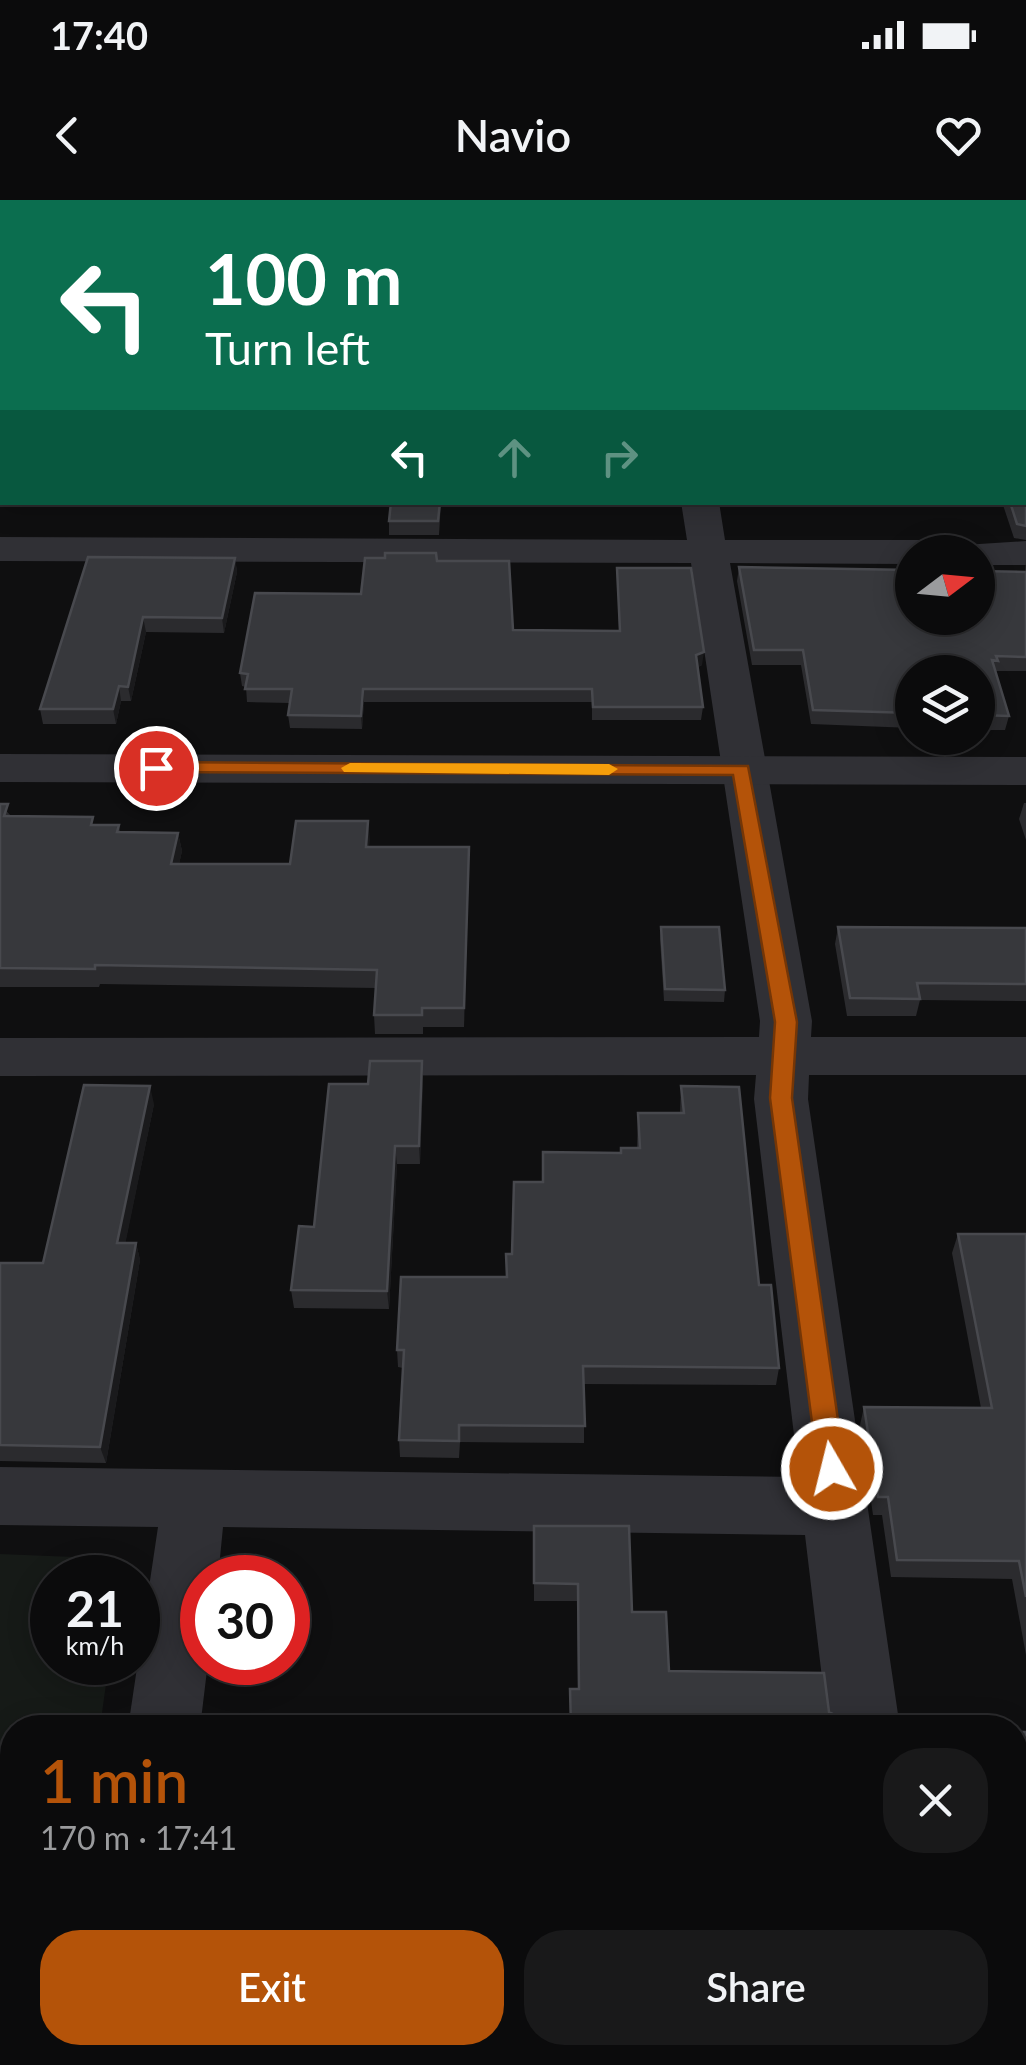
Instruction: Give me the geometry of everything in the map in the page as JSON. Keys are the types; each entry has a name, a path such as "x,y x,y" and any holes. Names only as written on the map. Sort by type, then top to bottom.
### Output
{"street":[{"path":"0,549 704,527 895,547"},
{"path":"704,527 786,1022 781,1098 862,1715"},
{"path":"995,553 1026,553"},
{"path":"0,768 1026,771"},
{"path":"0,1057 1026,1056"},
{"path":"0,1496 837,1506"},
{"path":"166,1715 194,1500"}],"shaded area":[{"path":"0,1554 30,1555 30,1685 106,1685 102,1715 0,1715"}],"building":[{"path":"391,505 440,505 438,521 389,521"},
{"path":"1011,505 1026,505 1026,526 1017,524"},
{"path":"385,553 436,553 437,561 509,561 513,630 620,631 617,568 691,568 704,652 696,655 703,707 593,707 592,689 363,689 361,716 288,715 292,689 245,689 248,674 240,673 255,593 361,594 365,558 385,558"},
{"path":"88,557 235,558 222,618 143,617 128,687 119,686 113,709 40,709"},
{"path":"739,567 895,570 895,635 995,635 995,571 1026,572 1026,657 996,656 998,661 995,655 895,655 895,712 813,710 803,650 754,650"},
{"path":"995,670 1009,716 995,716"},
{"path":"0,804 8,804 4,816 93,817 91,825 119,825 117,832 178,833 171,864 290,864 296,821 368,821 366,847 469,847 464,1008 422,1008 422,1015 374,1015 377,970 95,965 95,969 0,968"},
{"path":"661,927 719,927 725,990 665,989"},
{"path":"838,927 1026,928 1026,984 917,983 920,999 850,998"},
{"path":"370,1061 422,1061 419,1146 395,1146 387,1291 291,1290 299,1226 314,1227 329,1084 368,1084"},
{"path":"84,1085 150,1086 117,1243 136,1243 100,1447 0,1445 0,1263 43,1263"},
{"path":"681,1086 739,1087 759,1285 771,1285 779,1368 583,1366 585,1426 459,1425 459,1441 399,1440 404,1350 397,1350 401,1277 507,1277 506,1254 512,1254 514,1182 543,1182 543,1152 621,1153 621,1148 640,1148 638,1113 684,1113"},
{"path":"958,1234 1026,1234 1026,1597 1019,1561 897,1560 888,1497 878,1497 864,1407 992,1408"},
{"path":"534,1526 629,1526 632,1612 666,1612 669,1671 824,1673 829,1712 835,1715 571,1715 570,1689 579,1689 578,1584 534,1583"}],"slow traffic":[{"path":"350,768 609,769"}],"route":[{"path":"156,768 742,770 786,1022 781,1098 832,1469"}]}
